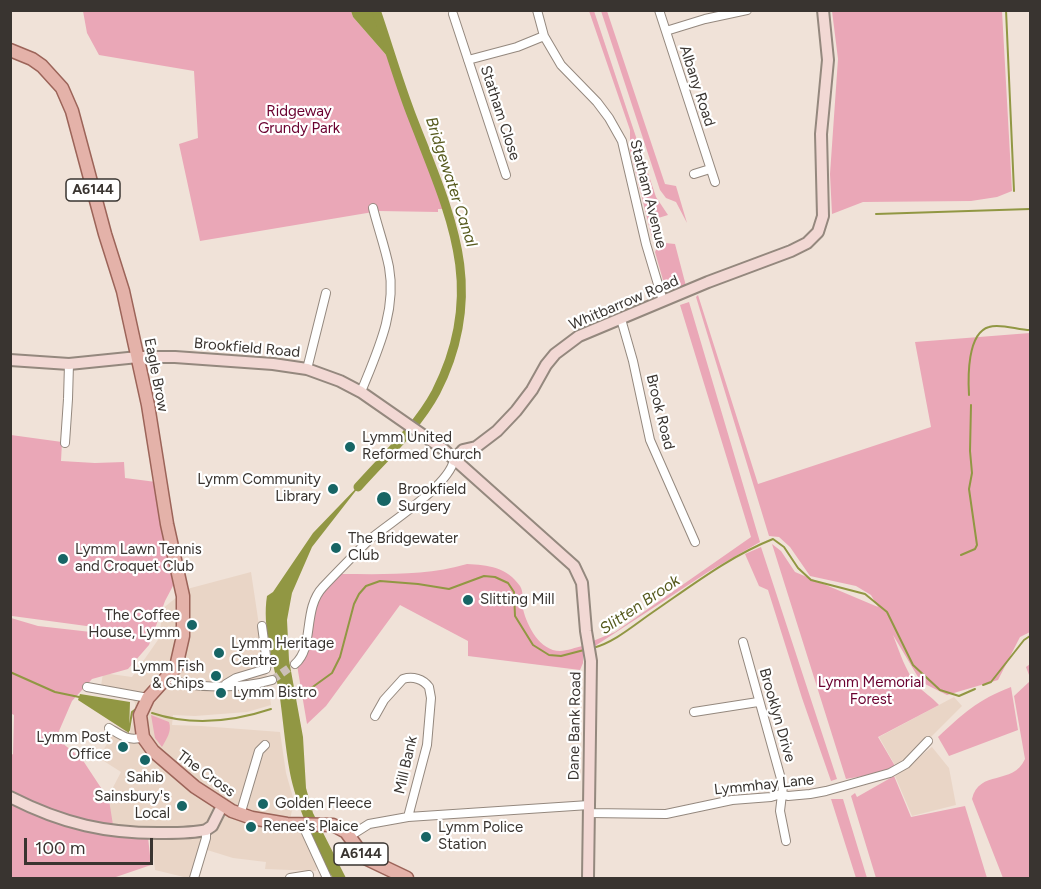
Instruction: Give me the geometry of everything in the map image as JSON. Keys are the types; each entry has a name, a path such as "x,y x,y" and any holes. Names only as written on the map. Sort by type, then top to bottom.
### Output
{"main road":[{"name":"Eagle Brow","path":"10,50 42,66 62,88 72,111 123,291 138,357 167,524 183,596 184,615 181,651 176,667 146,700 141,727"},
{"name":"The Cross","path":"141,727 155,754 222,806 240,815 265,821 306,825"},
{"name":"A6144","path":"306,825 322,824 338,827 350,836 365,858 407,879"}],"street":[{"name":"Statham Avenue","path":"537,10 544,36 561,64 597,102 622,141 646,244 663,301"},
{"name":"Albany Road","path":"659,10 715,182"},
{"path":"666,31 705,19 747,10"},
{"name":"Whitbarrow Road","path":"295,664 303,655 309,615 316,595 368,542 440,483 463,450 476,447 497,431 526,397 555,354 579,336 791,251 807,243 818,232 823,216 821,134 828,60 823,10"},
{"name":"Statham Close","path":"453,14 506,175"},
{"name":"Statham Close","path":"468,60 517,47 544,36"},
{"path":"694,174 710,169"},
{"path":"361,392 380,346 390,302 389,268 373,208"},
{"path":"307,369 326,293"},
{"name":"Brook Road","path":"621,319 650,440 695,542"},
{"name":"Brookfield Road","path":"10,360 69,364 138,357 219,360 307,369 340,381 361,392 443,449 454,460"},
{"path":"65,443 69,364"},
{"name":"Dane Bank Road","path":"454,460 574,566 582,583 589,648 588,879"},
{"path":"224,685 236,678 266,669 262,626"},
{"name":"Brooklyn Drive","path":"743,642 783,786 780,811 786,841"},
{"path":"168,678 178,682 224,685 251,684 272,680"},
{"name":"Mill Bank","path":"375,716 384,700 403,679 417,679 429,687 431,698 427,745 408,817"},
{"path":"87,687 146,700"},
{"path":"694,712 758,702"},
{"path":"109,728 128,739 141,727"},
{"name":"Lymmhay Lane","path":"589,809 672,813 710,804 781,794 788,796 826,791 890,773 906,764 928,741"},
{"path":"240,815 259,751 265,745"},
{"path":"10,797 88,828 135,833 207,830 212,826 222,806"},
{"path":"350,836 369,824 408,817 589,809"},
{"path":"306,825 327,879"},
{"path":"194,879 207,830"},
{"path":"290,879 309,875"}],"shaded area":[{"path":"351,11 376,11 394,64 353,17"},
{"path":"365,479 312,547 292,593 287,620 289,660 303,737 306,788 313,813 346,878 333,878 314,842 290,773 279,691 267,632 266,608 267,596 273,592 313,533"},
{"path":"251,572 271,705 247,712 195,716 173,715 172,725 280,732 286,773 294,801 288,829 305,831 318,860 316,871 265,869 266,862 233,858 204,849 194,878 155,870 151,830 119,830 95,822 121,772 99,758 117,726 130,733 135,711 135,703 132,699 100,693 103,673 132,677 160,637 162,609 187,589"},
{"path":"80,694 130,702 129,733 78,700"},
{"path":"954,697 962,706 909,759 896,767 879,737"},
{"path":"932,747 949,768 956,805 912,816 895,776"}],"green space":[{"name":"Ridgeway Grundy Park","path":"83,11 351,11 353,17 394,64 402,92 447,209 438,209 438,212 379,211 200,241 179,144 198,138 194,71 99,55 87,33"},
{"path":"589,11 594,11 656,197 668,215 655,219 660,235 652,238 630,150 630,130"},
{"path":"601,11 607,11 665,184 676,186 687,223 676,202 666,198 660,190"},
{"path":"832,11 1002,11 1012,191 997,197 971,201 863,202 832,214 830,174 838,59"},
{"path":"659,244 675,244 686,286 671,289 663,280 655,252"},
{"name":"Lymm Memorial Forest","path":"698,295 758,484 931,427 915,342 1030,333 1030,632 1020,637 998,680 947,695 921,682 893,635 913,679 919,688 939,705 878,737 895,766 886,772 846,779 772,544 781,551 795,572 878,607 871,595 856,586 810,576 790,547 779,537 769,536 696,297"},
{"path":"689,302 760,542 708,572 595,646 593,641 615,632 751,537 680,305"},
{"path":"11,435 62,442 61,461 124,462 125,478 156,482 175,582 165,601 149,645 128,669 92,679 72,701 56,738 82,759 109,800 113,825 148,837 151,865 113,878 12,878 11,876 10,756 13,754 14,715 10,713 11,618 38,626 91,632 94,627 12,616"},
{"path":"761,547 837,779 831,781 768,590 759,586 745,554"},
{"path":"467,564 496,568 515,580 522,591 523,609 528,623 546,647 560,651 583,646 583,663 580,670 468,656 468,641 400,605 326,706 307,724 297,665 314,603 340,574 436,571"},
{"path":"1030,664 1030,878 1003,878 972,799 982,784 1013,772 1025,759 1014,696 1029,682 1026,667"},
{"path":"1011,687 1018,730 949,756 938,737 980,702"},
{"path":"151,715 169,722 169,731 162,747 155,738"},
{"path":"894,776 911,817 965,806 987,878 876,878 851,796 855,793 857,797"},
{"path":"831,799 843,799 867,878 856,878"}],"waterway":[{"name":"Bridgewater Canal","path":"358,487 429,405 452,354 460,319 461,284 458,251 450,218 406,101 376,10"},
{"path":"1006,10 1014,191"},
{"path":"876,214 1030,209"},
{"path":"969,395 970,357 976,338 982,331 998,326 1030,330"},
{"path":"961,555 975,549 977,545 969,489 972,473 971,405"},
{"path":"593,648 624,633 726,563 773,539 784,547 798,568 811,580 865,594 887,612 913,665 940,690 959,696 975,689"},
{"name":"Slitten Brook","path":"303,694 332,673 340,657 354,604 359,594 366,586 380,581 449,589 484,576 495,577 508,583 514,592 515,616 533,645 549,655 561,656 584,650"},
{"path":"983,685 991,682 1024,640 1030,636"},
{"path":"10,672 55,692 79,697"},
{"name":"Slitten Brook","path":"129,730 132,712 136,709"},
{"name":"Slitten Brook","path":"152,713 182,720 212,721 241,717 271,709"}],"tunnel":[{"path":"272,680 295,664"}],"place":[{"name":"Lymm United Reformed Church","path":"350,447"},
{"name":"Lymm Community Library","path":"333,489"},
{"name":"Brookfield Surgery","path":"384,499"},
{"name":"The Bridgewater Club","path":"336,548"},
{"name":"Lymm Lawn Tennis and Croquet Club","path":"63,559"},
{"name":"Slitting Mill","path":"468,600"},
{"name":"The Coffee House, Lymm","path":"192,625"},
{"name":"Lymm Heritage Centre","path":"219,653"},
{"name":"Lymm Fish & Chips","path":"216,676"},
{"name":"Lymm Bistro","path":"221,693"},
{"name":"Lymm Post Office","path":"123,747"},
{"name":"Sahib","path":"145,760"},
{"name":"Golden Fleece","path":"263,804"},
{"name":"Sainsbury's Local","path":"182,806"},
{"name":"Renee's Plaice","path":"251,827"},
{"name":"Lymm Police Station","path":"426,837"}]}
